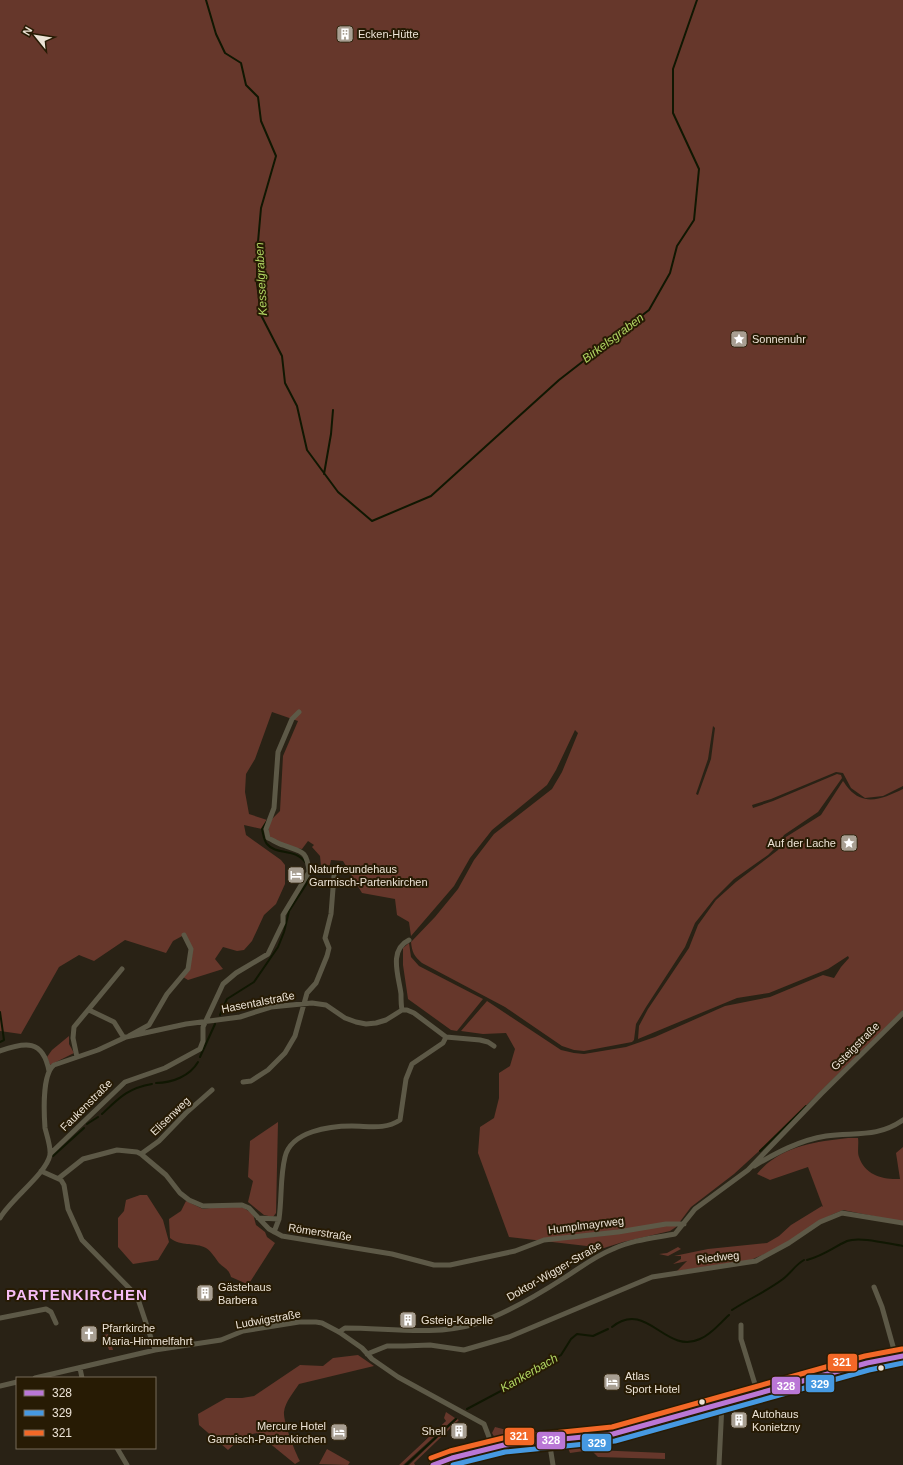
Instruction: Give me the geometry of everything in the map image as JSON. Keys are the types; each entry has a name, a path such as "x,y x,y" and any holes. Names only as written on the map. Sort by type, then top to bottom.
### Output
{"main road":[{"path":"433,1465 490,1448 624,1432 867,1363 900,1356"}],"street":[{"path":"205,1021 226,981 268,954 283,923 283,915 309,872 304,853 299,850 283,846 268,838 266,829 274,808 278,752 292,719 299,712"},
{"path":"243,1082 258,1078 268,1070 285,1053 295,1036 306,993 316,983 329,948 325,938 331,914 334,876"},
{"path":"49,1071 54,1065 98,1050 149,1025 167,994 188,969 191,949 184,935"},
{"path":"409,940 404,943 400,950 395,969 402,1010 407,1010 414,1014 446,1037 484,1041 494,1046"},
{"path":"76,1057 72,1038 73,1030 122,969"},
{"name":"Hasentalstraße","path":"125,1038 165,1028 205,1021 230,1019 272,1007 304,1003 326,1005 351,1020 366,1024 386,1020 402,1010"},
{"path":"89,1010 112,1020 125,1038"},
{"name":"Gsteigstraße","path":"821,1094 903,1013"},
{"name":"Faukenstraße","path":"0,1218 41,1171 50,1154 121,1085 130,1080 165,1068 197,1051 203,1045 202,1029 205,1021"},
{"path":"274,1232 279,1218 285,1157 290,1145 312,1132 351,1126 387,1127 400,1120 406,1079 412,1064 443,1043 446,1037"},
{"path":"0,1050 23,1044 34,1046 42,1052 49,1071 44,1105 45,1126 50,1154"},
{"name":"Elisenweg","path":"141,1154 159,1141 186,1113 212,1090"},
{"name":"Doktor-Wigger-Straße","path":"339,1332 345,1328 450,1330 475,1324 537,1294 596,1257 614,1248 651,1238 675,1234 695,1209 704,1201 748,1170 821,1094"},
{"path":"748,1170 774,1154 812,1139 826,1136 874,1133 903,1120"},
{"path":"59,1178 83,1159 117,1150 141,1154"},
{"name":"Römerstraße","path":"141,1154 189,1200 203,1206 242,1205 249,1208 274,1232 287,1237 320,1241 392,1254 421,1262"},
{"path":"41,1171 59,1178 64,1185 72,1219 82,1240 138,1296 155,1350"},
{"name":"Riedweg","path":"367,1354 387,1346 430,1345 464,1350 509,1337 652,1277 756,1261 789,1243 820,1222 842,1213 903,1223"},
{"path":"258,1218 279,1218"},
{"name":"Humplmayrweg","path":"421,1262 450,1266 514,1251 544,1240 618,1232 666,1224 684,1224"},
{"path":"874,1287 900,1356"},
{"path":"0,1318 46,1309 51,1312 56,1323"},
{"name":"Ludwigstraße","path":"40,1377 155,1350 220,1340 243,1331 299,1322 322,1323 339,1332 362,1348 372,1359 398,1377 484,1424 489,1437 490,1448"},
{"path":"741,1325 741,1339 758,1394"},
{"path":"80,1368 82,1377"},
{"path":"0,1386 16,1382"},
{"path":"719,1465 722,1404"},
{"path":"549,1440 553,1465"},
{"path":"118,1449 127,1465"}],"shaded area":[{"path":"0,0 903,0 903,786 883,796 865,798 851,788 843,773 836,772 771,799 752,805 753,808 773,801 837,774 841,775 842,778 818,812 784,835 768,855 734,879 714,899 695,923 685,947 636,1024 634,1040 632,1042 584,1051 574,1050 562,1046 505,1007 422,963 414,954 411,942 435,917 458,889 474,860 494,834 552,789 562,772 578,733 575,730 556,770 547,785 492,830 470,858 454,886 411,936 409,922 397,915 395,899 362,893 343,861 331,860 330,865 325,869 321,866 320,856 312,847 314,845 308,841 302,849 295,848 268,838 269,822 280,811 283,756 298,721 272,712 255,759 246,774 245,792 249,814 267,820 262,829 244,825 246,835 281,860 285,865 285,884 276,904 264,915 252,941 244,950 237,951 223,947 215,959 223,969 188,980 183,977 190,961 189,946 184,935 173,941 166,953 125,940 94,961 79,955 59,967 21,1034 0,1031","holes":["713,726 715,728 711,759 698,795 696,794 708,759"]},
{"path":"843,781 855,795 868,799 882,798 903,789 903,1010 770,1141 734,1174 691,1207 676,1227 670,1231 604,1248 509,1237 478,1153 480,1127 494,1118 499,1098 499,1073 510,1066 515,1049 506,1033 483,1034 461,1031 487,1001 561,1050 584,1054 626,1047 655,1037 725,1006 770,997 823,975 834,978 849,958 848,956 828,969 769,993 737,998 638,1039 639,1026 648,1009 689,948 698,925 716,900 736,882 778,850 786,837 821,815"},
{"path":"409,943 411,957 419,966 483,999 457,1031 451,1030 408,999 403,965 403,948"},
{"path":"69,1036 69,1044 74,1053 50,1065 47,1057 52,1050"},
{"path":"278,1122 276,1213 273,1217 264,1215 248,1202 253,1181 248,1177 250,1141"},
{"path":"858,1138 858,1155 866,1168 875,1175 887,1179 900,1179 896,1153 903,1147 903,1222 843,1210 831,1215 774,1250 748,1261 677,1271 687,1261 673,1264 681,1259 681,1256 674,1256 708,1249 767,1243 779,1236 791,1225 822,1206 823,1207 808,1167 770,1180 757,1174 776,1157 787,1151 823,1141"},
{"path":"140,1195 147,1195 163,1220 169,1242 158,1260 133,1264 118,1247 118,1218 124,1211 126,1200"},
{"path":"186,1201 203,1209 232,1205 244,1208 253,1214 256,1225 275,1243 250,1282 247,1284 231,1277 228,1270 219,1263 212,1253 206,1248 197,1245 179,1243 170,1238 169,1219 181,1211"},
{"path":"678,1247 681,1249 668,1256 659,1254 667,1253"},
{"path":"108,1334 113,1350 109,1350 104,1335"},
{"path":"358,1355 374,1366 299,1384 288,1401 284,1416 295,1451 300,1461 295,1464 257,1433 243,1436 228,1450 199,1425 198,1414 226,1398 254,1396 300,1365 323,1366 333,1358"},
{"path":"446,1412 455,1418 403,1465 399,1465 446,1421 444,1418"},
{"path":"457,1419 459,1420 414,1463 415,1465 409,1465"},
{"path":"495,1427 523,1434 495,1438 492,1433"},
{"path":"592,1436 598,1448 594,1450 665,1453 665,1459 598,1457 591,1450 570,1453 564,1438"},
{"path":"327,1449 350,1462 348,1465 319,1464"}],"waterway":[{"name":"Birkelsgraben","path":"206,0 216,34 225,53 241,63 246,85 258,97 261,121 276,156 261,208 257,253 257,283 261,315 282,356 285,383 297,406 307,450 338,492 372,521 431,496 559,380 649,310 670,273 677,246 694,220 699,169 673,113 673,69 697,0"},
{"path":"324,474 331,434 333,410"},
{"path":"267,821 262,829 264,839 267,844 276,850 296,855 306,863"},
{"path":"220,1015 227,999 254,982 278,947 284,932 289,911 307,883 308,878"},
{"path":"0,1012 4,1040 0,1042"},
{"path":"200,1057 215,1024"},
{"path":"156,1083 168,1082 180,1078 195,1067 198,1062"},
{"path":"102,1114 124,1094 136,1088 152,1084"},
{"path":"760,1151 806,1106"},
{"path":"87,1124 98,1117"},
{"path":"53,1156 84,1128"},
{"name":"Kankerbach","path":"807,1260 824,1254 847,1241 859,1239 903,1246"},
{"name":"Kankerbach","path":"732,1310 786,1277 798,1264 804,1260"},
{"name":"Kankerbach","path":"612,1327 624,1320 636,1319 676,1340 688,1342 700,1339 708,1334 729,1315"},
{"name":"Kankerbach","path":"467,1409 518,1382 561,1355 571,1339 577,1334 593,1336 608,1329"},
{"name":"Kankerbach","path":"406,1465 456,1419"}],"transit line":[{"name":"321","path":"431,1458 450,1451 503,1438 612,1427 865,1356 902,1349"},
{"name":"328","path":"433,1465 452,1458 504,1445 613,1434 867,1363 903,1356"},
{"name":"329","path":"453,1465 505,1452 615,1441 869,1370 903,1363"}],"place":[{"name":"Ecken-Hütte","path":"345,34"},
{"name":"Sonnenuhr","path":"739,339"},
{"name":"Auf der Lache","path":"849,843"},
{"name":"Naturfreundehaus Garmisch-Partenkirchen","path":"296,875"},
{"name":"Gästehaus Barbera","path":"205,1293"},
{"name":"Gsteig-Kapelle","path":"408,1320"},
{"name":"Pfarrkirche Maria-Himmelfahrt","path":"89,1334"},
{"name":"Atlas Sport Hotel","path":"612,1382"},
{"name":"Autohaus Konietzny","path":"739,1420"},
{"name":"Shell","path":"459,1431"},
{"name":"Mercure Hotel Garmisch-Partenkirchen","path":"339,1432"}],"district":[{"name":"PARTENKIRCHEN","path":"77,1294"}],"water label":[{"name":"Kesselgraben","path":"261,279"}]}
